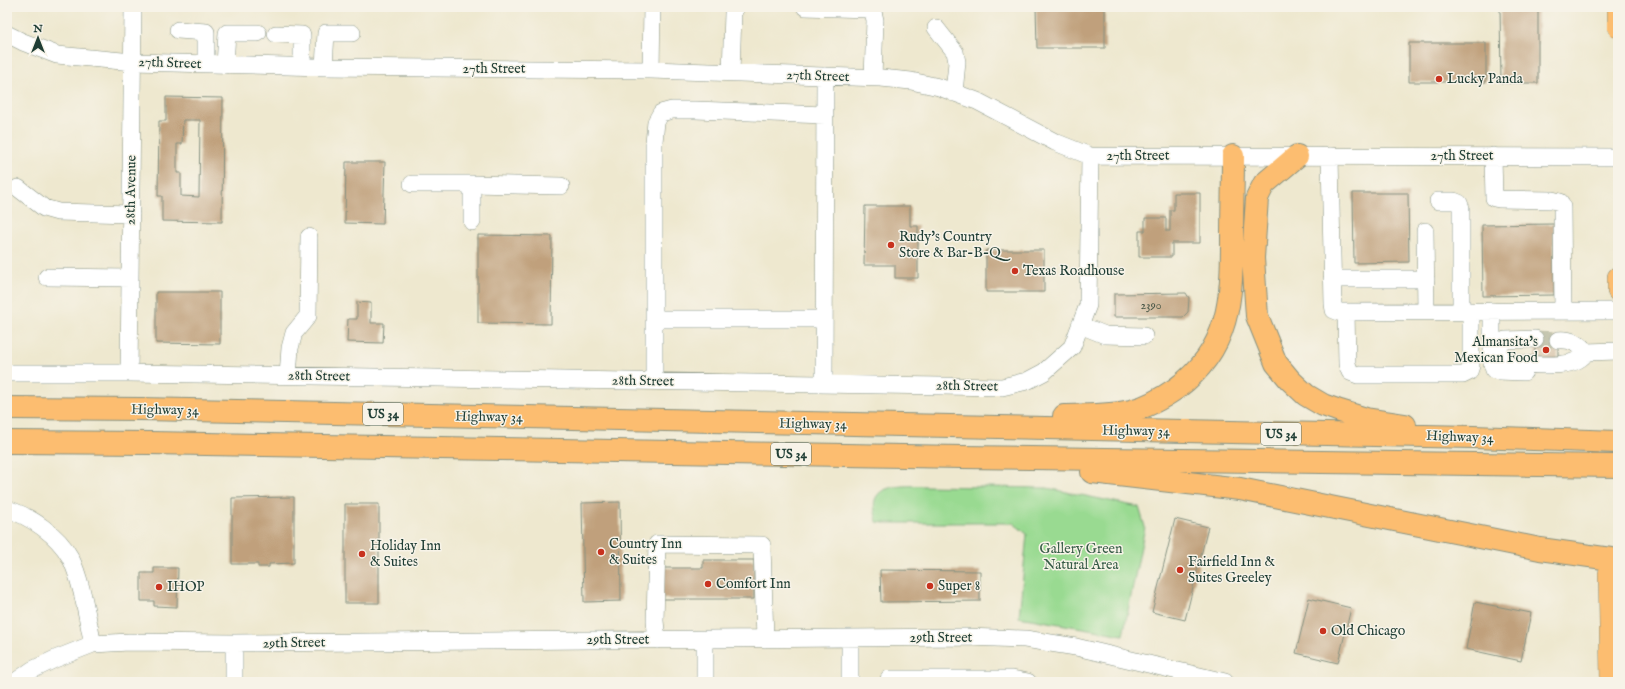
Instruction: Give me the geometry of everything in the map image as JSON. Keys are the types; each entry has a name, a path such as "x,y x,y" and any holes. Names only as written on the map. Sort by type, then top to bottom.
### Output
{"highway":[{"path":"1240,156 1247,236 1253,258"},
{"path":"985,428 1014,418 1058,417 1131,411 1157,400 1172,391 1188,380 1200,368 1220,334 1228,309 1232,285 1240,156"},
{"path":"1297,156 1274,174 1260,190 1257,198 1253,258 1257,316 1276,363 1290,380 1306,395 1323,405 1366,418 1473,437"},
{"name":"Highway 34","path":"7,408 149,409 985,428 1473,437 1577,442 1618,442"},
{"name":"Highway 34","path":"7,442 166,443 962,457 1618,466"},
{"path":"962,457 1012,465 1125,475 1240,489 1540,549 1618,562"}],"main road":[{"path":"1618,7 1618,27"},
{"path":"1618,277 1618,291"},
{"path":"1611,682 1609,573 1618,562"}],"street":[{"name":"28th Avenue","path":"128,373 133,7"},
{"path":"651,70 652,7"},
{"path":"731,73 733,13 736,7"},
{"path":"805,7 868,8 873,12 876,20 874,78"},
{"path":"936,28 956,52 957,62 954,93"},
{"path":"178,30 206,32 206,64"},
{"path":"225,65 227,33 258,34"},
{"path":"324,67 326,33 352,34"},
{"name":"27th Street","path":"7,34 57,55 133,62 324,67 651,70 874,78 911,81 939,87 977,101 1055,142 1090,156 1618,157"},
{"path":"276,34 302,35 302,66"},
{"path":"824,384 825,76"},
{"path":"654,381 654,142 656,122 661,113 672,110 695,110 825,115"},
{"name":"28th Street","path":"7,373 128,373 1002,387 1027,381 1044,372 1072,347 1088,305 1090,156"},
{"path":"1330,156 1334,310 1346,312 1618,311"},
{"path":"1492,156 1494,198 1552,200 1560,202 1562,207 1563,311"},
{"path":"412,184 561,186"},
{"path":"472,184 472,222"},
{"path":"18,188 44,208 58,212 131,214"},
{"path":"1346,312 1347,364 1350,372 1358,375 1464,376 1469,372 1471,366 1471,343 1466,311 1461,208 1459,203 1454,201 1438,201"},
{"path":"1425,231 1426,312"},
{"path":"288,376 290,348 294,333 308,316 309,237"},
{"path":"48,277 130,278"},
{"path":"1332,279 1426,279"},
{"path":"1492,311 1492,364 1494,370 1554,373 1559,370 1562,364"},
{"path":"655,319 824,319"},
{"path":"1080,325 1105,335 1144,336"},
{"path":"1535,339 1505,340 1502,342 1499,350 1501,356 1505,360 1512,363 1562,364 1578,361 1586,352"},
{"path":"1558,340 1570,340 1578,344 1586,352 1618,351"},
{"path":"1471,343 1492,343"},
{"path":"7,509 28,518 46,531 59,543 70,557 77,578 93,644"},
{"path":"657,640 657,544 762,545 765,639"},
{"name":"29th Street","path":"15,682 32,670 93,644 129,642 234,643 966,637 1025,639 1076,647 1224,682"},
{"path":"850,639 850,682"},
{"path":"705,640 705,682"},
{"path":"234,643 234,682"},
{"path":"889,682 888,679 1012,679 1028,682"}],"green space":[{"name":"Gallery Green Natural Area","path":"904,486 1047,488 1139,507 1145,527 1123,635 1019,617 1027,534 1013,523 885,523 877,522 874,508 875,500 883,491 889,488"}],"building":[{"path":"1036,7 1105,7 1105,48 1037,48"},
{"path":"1500,7 1538,7 1538,83 1501,83"},
{"path":"1409,43 1486,43 1486,82 1409,82"},
{"path":"166,97 223,98 222,222 162,221 162,196 158,196 159,121 166,121","holes":["183,120 200,120 199,197 181,196 181,173 177,173 177,144 182,144"]},
{"path":"346,162 385,162 383,224 345,223"},
{"path":"1174,193 1200,193 1200,243 1172,243 1172,257 1139,257 1139,231 1145,231 1145,218 1166,218 1166,231 1170,231 1170,210 1174,210"},
{"path":"1353,193 1408,193 1409,262 1354,263"},
{"name":"Rudy's Country Store & Bar-B-Q","path":"865,206 910,206 910,226 918,226 918,278 895,278 895,265 864,265"},
{"path":"1554,224 1554,295 1483,296 1482,225"},
{"path":"478,235 552,236 551,324 478,323"},
{"name":"Texas Roadhouse","path":"986,250 1044,250 1044,292 986,292"},
{"path":"156,292 220,292 220,344 156,343"},
{"path":"1186,293 1189,298 1188,312 1183,317 1114,317 1114,294"},
{"path":"357,302 371,303 371,323 384,323 383,343 347,342 348,319 357,319"},
{"name":"Almansita's Mexican Food","path":"1535,337 1558,337 1558,361 1535,361"},
{"path":"294,497 294,563 269,564 269,567 258,567 258,564 232,564 232,498"},
{"name":"Country Inn & Suites","path":"620,502 621,601 584,602 582,503"},
{"name":"Holiday Inn & Suites","path":"345,504 379,504 379,603 345,603"},
{"name":"Fairfield Inn & Suites Greeley","path":"1175,519 1208,527 1185,620 1152,612"},
{"name":"Comfort Inn","path":"703,560 754,560 754,599 662,599 662,568 703,568"},
{"name":"IHOP","path":"154,568 178,568 177,607 154,606 154,601 141,601 141,573 154,573"},
{"name":"Super 8","path":"880,570 980,571 980,601 881,602"},
{"name":"Old Chicago","path":"1309,598 1351,608 1338,663 1296,653"},
{"path":"1475,602 1531,613 1521,661 1466,649"}],"tunnel":[{"path":"1535,339 1558,340"}],"place":[{"name":"Lucky Panda","path":"1439,79"},
{"name":"Rudy's Country Store & Bar-B-Q","path":"891,245"},
{"name":"Texas Roadhouse","path":"1015,271"},
{"name":"Almansita's Mexican Food","path":"1546,350"},
{"name":"Country Inn & Suites","path":"601,552"},
{"name":"Holiday Inn & Suites","path":"362,554"},
{"name":"Fairfield Inn & Suites Greeley","path":"1180,570"},
{"name":"Comfort Inn","path":"708,584"},
{"name":"Super 8","path":"930,586"},
{"name":"IHOP","path":"159,587"},
{"name":"Old Chicago","path":"1323,631"}]}
